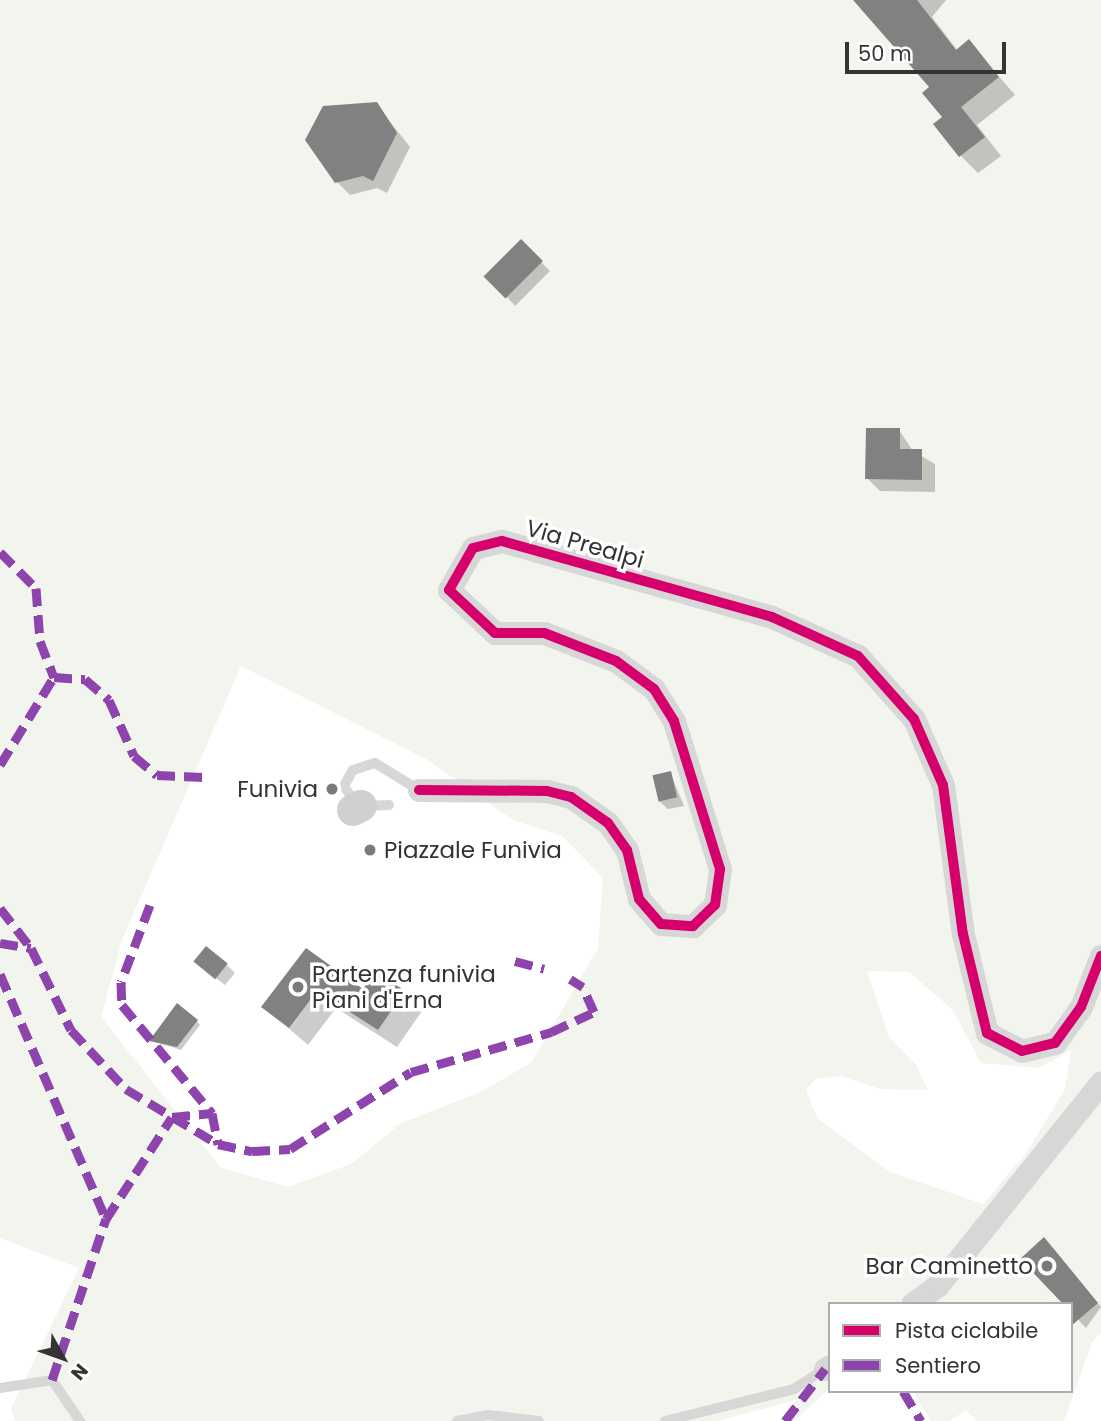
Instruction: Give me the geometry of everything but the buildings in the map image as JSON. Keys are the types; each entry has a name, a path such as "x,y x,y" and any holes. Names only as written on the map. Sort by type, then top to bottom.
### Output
{"street":[{"name":"Via Prealpi","path":"419,790 547,791 571,797 608,823 627,850 639,899 661,924 693,926 715,905 720,869 674,722 654,689 617,661 544,633 495,633 449,590 473,548 502,541 772,617 858,656 914,719 943,785 963,934 987,1033 1022,1051 1055,1043 1081,1007 1101,956"},
{"path":"915,1302 938,1285 1101,1082"}],"lane":[{"path":"368,807 344,786 353,770 375,763 419,790"},
{"path":"665,1421 794,1388 827,1367"},
{"path":"0,1388 52,1380 80,1421"},
{"path":"457,1421 488,1415 539,1421"}],"shaded area":[{"path":"0,0 1101,0 1101,1333 1092,1342 1064,1421 977,1421 966,1410 950,1421 931,1421 913,1393 1073,1393 1073,1302 828,1302 828,1390 794,1421 781,1421 796,1400 718,1421 15,1421 11,1409 79,1268 0,1238","holes":["241,666 426,759 513,820 562,836 603,878 598,948 532,1062 481,1092 401,1123 351,1164 288,1187 221,1168 101,1017 122,940","867,971 909,972 953,1010 981,1063 1039,1068 1071,1050 1065,1089 1027,1152 983,1204 890,1172 817,1118 806,1090 815,1079 842,1076 880,1089 928,1090 916,1065 889,1037"]}],"marked path":[{"path":"0,552 36,588 40,641 54,677"},
{"path":"0,765 54,677 85,679 109,700 134,756 157,775 203,777"},
{"path":"150,905 121,982 122,1005 212,1113 218,1144"},
{"path":"0,908 31,948 71,1030 126,1089 218,1144 252,1151 290,1149 411,1072 551,1032 594,1012 583,987 570,979"},
{"path":"0,943 31,948"},
{"path":"515,961 544,969"},
{"path":"0,974 106,1219"},
{"path":"52,1380 106,1219 172,1117 212,1113"},
{"path":"785,1421 825,1369"},
{"path":"904,1393 921,1421"}],"cycle path":[{"path":"419,790 547,791 571,797 608,823 627,850 639,899 661,924 693,926 715,905 720,869 674,721 654,689 616,661 544,633 495,633 449,590 473,548 502,541 772,617 858,656 914,719 943,785 963,934 987,1033 1022,1051 1055,1043 1081,1007 1101,956"}],"place":[{"name":"Funivia","path":"332,789"},
{"name":"Piazzale Funivia","path":"370,850"},
{"name":"Partenza funivia Piani d'Erna","path":"298,987"},
{"name":"Bar Caminetto","path":"1047,1266"}]}
